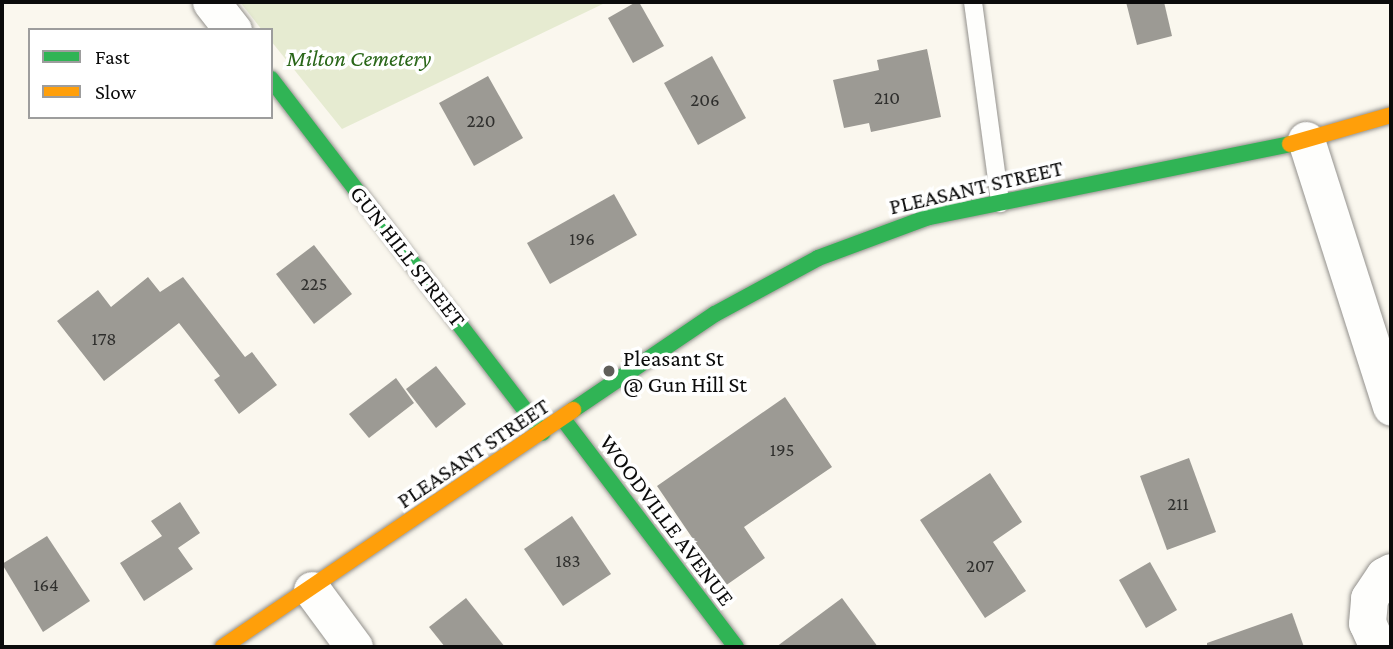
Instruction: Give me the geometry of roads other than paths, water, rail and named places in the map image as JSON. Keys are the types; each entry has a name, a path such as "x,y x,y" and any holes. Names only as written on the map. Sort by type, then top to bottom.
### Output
{"street":[{"path":"211,2 231,28"},
{"name":"GUN HILL STREET","path":"273,82 543,433"},
{"name":"PLEASANT STREET","path":"223,647 312,590 715,314 784,274 891,229 929,217 1306,140 1391,115"},
{"path":"1306,140 1391,407"},
{"name":"WOODVILLE AVENUE","path":"563,419 736,647"},
{"path":"1382,647 1377,645 1367,623 1369,598 1384,576 1391,572"},
{"path":"312,590 354,647"}],"lane":[{"path":"973,2 992,162 1000,203"}],"place":[{"name":"Pleasant St @ Gun Hill St","path":"609,371"}],"park label":[{"name":"Milton Cemetery","path":"359,58"}]}
